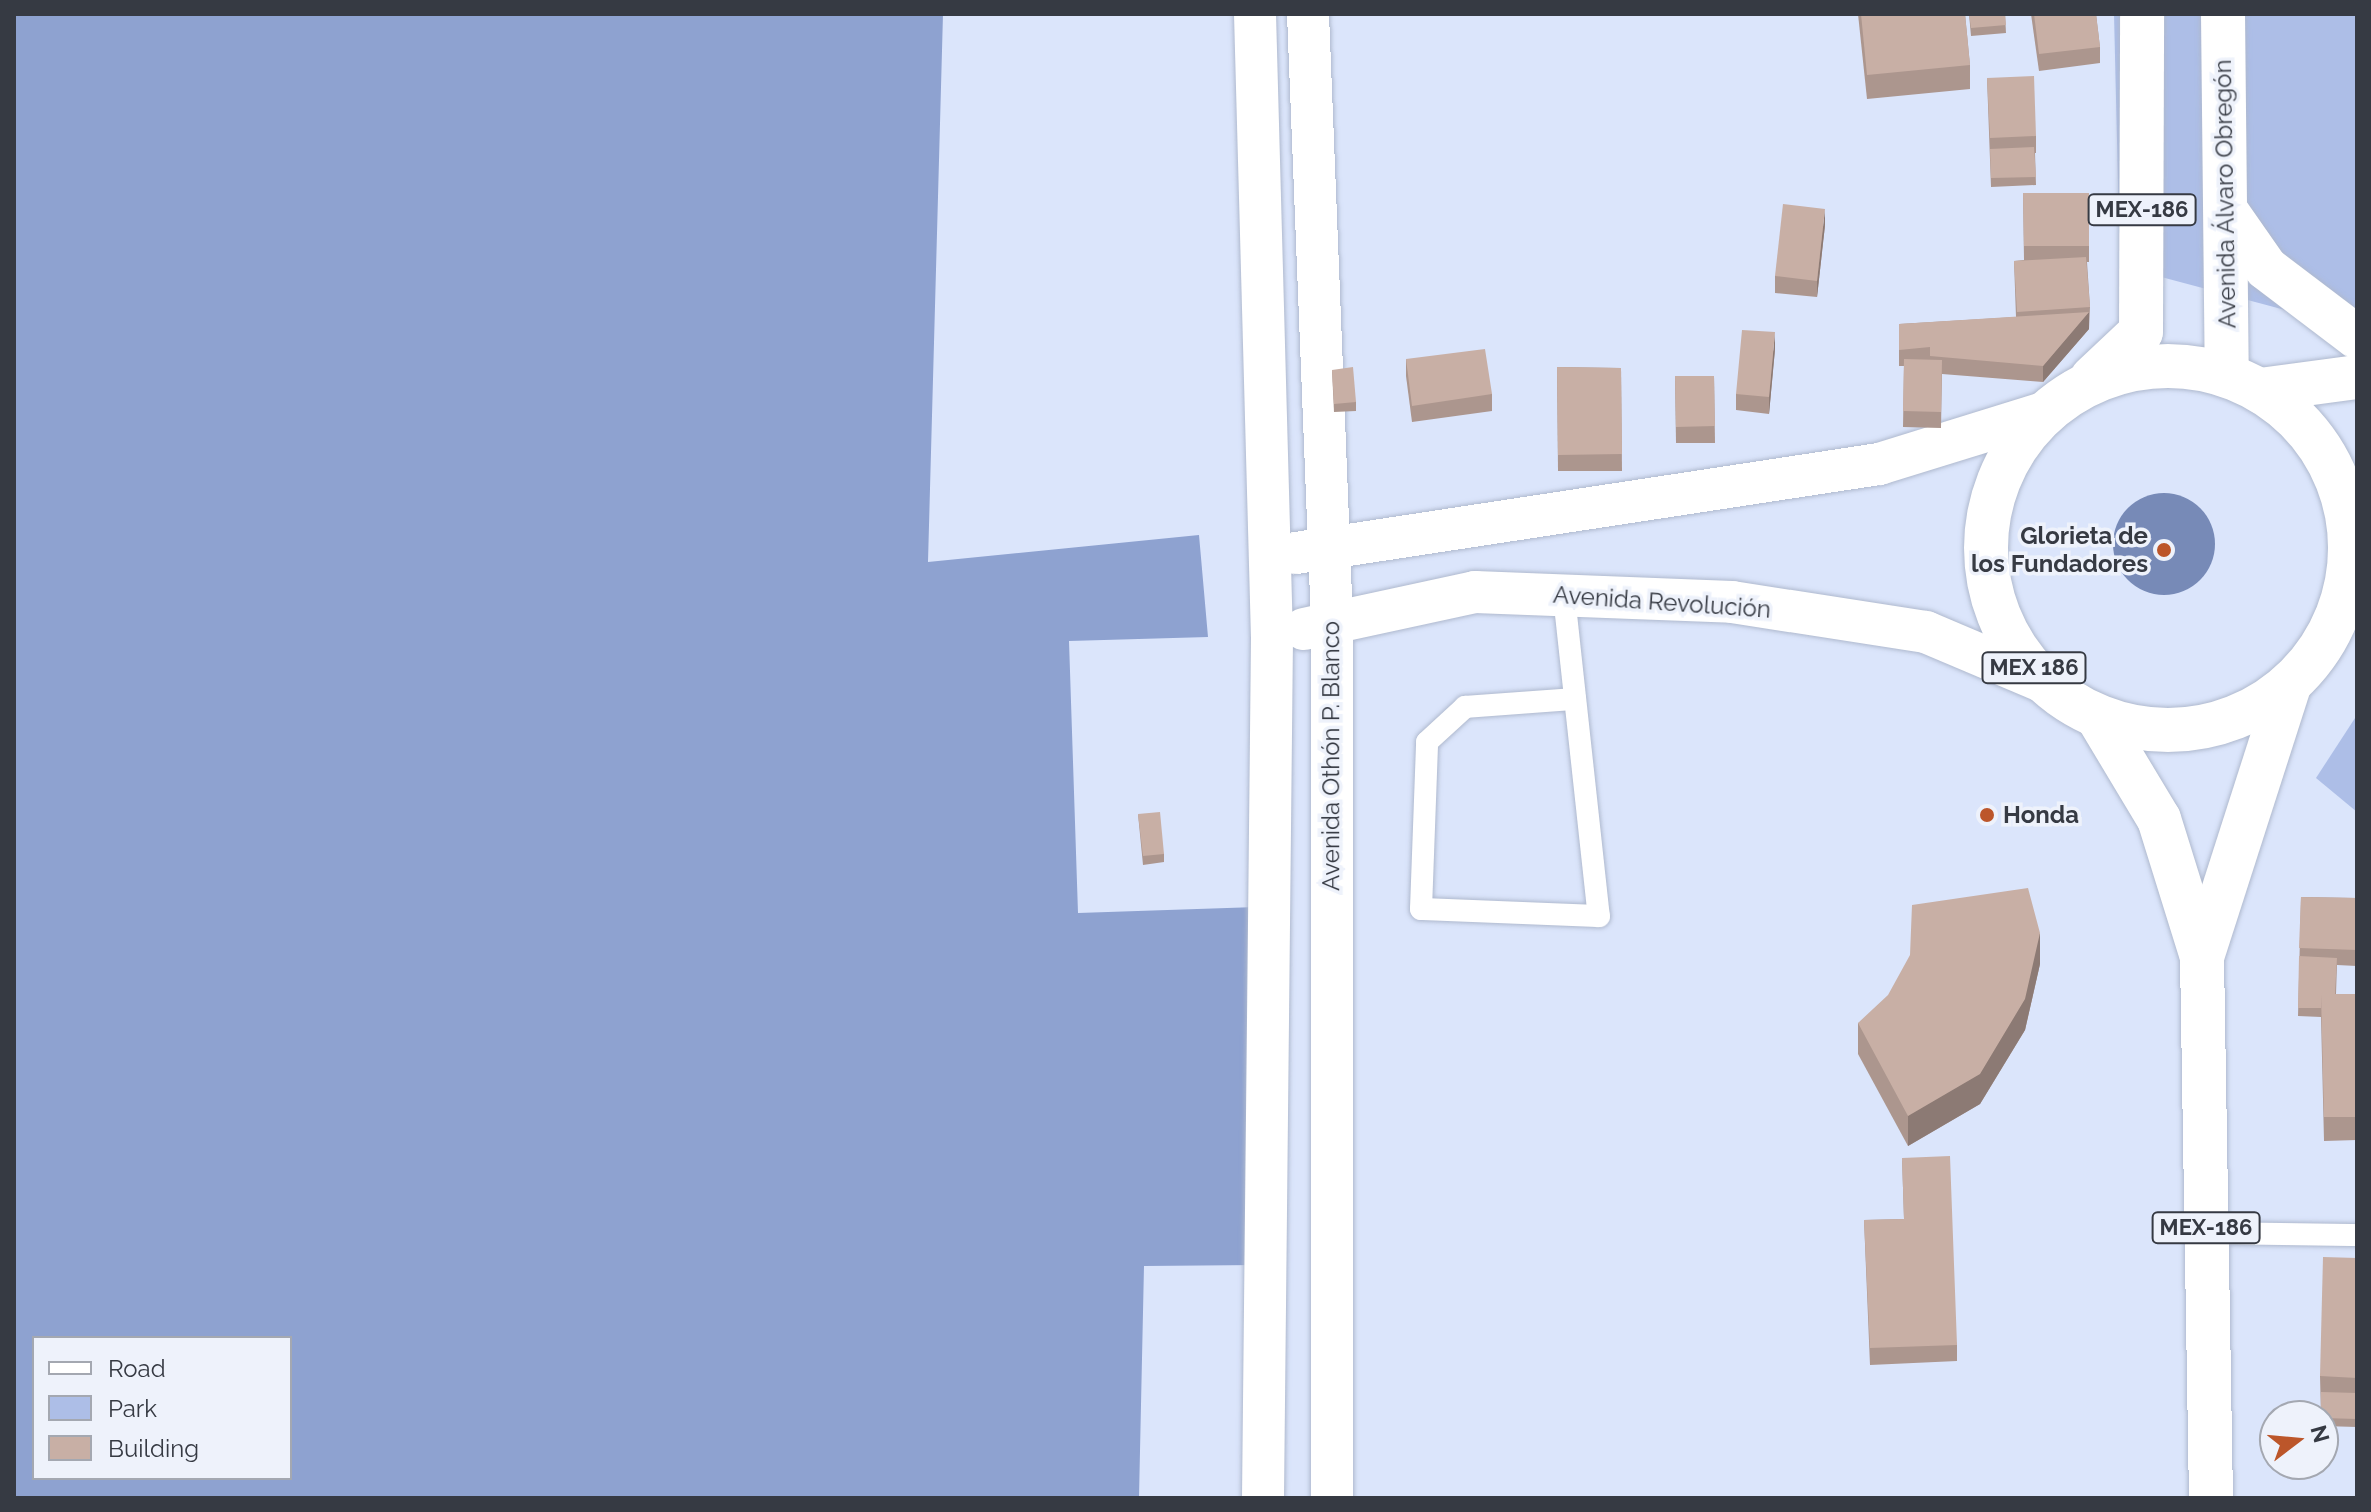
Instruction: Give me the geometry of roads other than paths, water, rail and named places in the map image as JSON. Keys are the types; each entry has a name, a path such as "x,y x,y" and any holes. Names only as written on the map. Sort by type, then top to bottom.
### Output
{"main road":[{"name":"MEX-186","path":"2087,383 2141,332 2142,14"},
{"name":"Avenida Álvaro Obregón","path":"2223,14 2227,212 2244,382"},
{"path":"2227,212 2266,268 2357,337"},
{"name":"MEX 186","path":"2180,365 2244,382 2305,426 2336,475 2350,531 2352,585 2326,642 2289,686 2246,714 2197,729 2147,730 2097,716 2046,683 2008,636 1988,578 1988,518 2007,460 2044,413 2087,383 2132,368 2180,365"},
{"path":"2244,382 2357,377"},
{"name":"MEX-186","path":"2202,957 2289,686"},
{"name":"MEX-186","path":"2097,716 2159,819 2202,957 2211,1498"}],"street":[{"path":"1255,14 1272,638 1263,1498"},
{"name":"Avenida Othón P. Blanco","path":"1308,14 1324,549 1332,622 1332,1498"},
{"path":"1270,558 1879,464 2044,413"},
{"name":"Avenida Revolución","path":"1272,638 1475,592 1732,602 1926,632 2046,683"}],"lane":[{"path":"1564,596 1599,916 1421,909 1427,742 1465,707 1575,699"},
{"path":"2206,1233 2357,1235"}],"place":[{"name":"Glorieta de los Fundadores","path":"2164,550"},
{"name":"Honda","path":"1987,815"}]}
